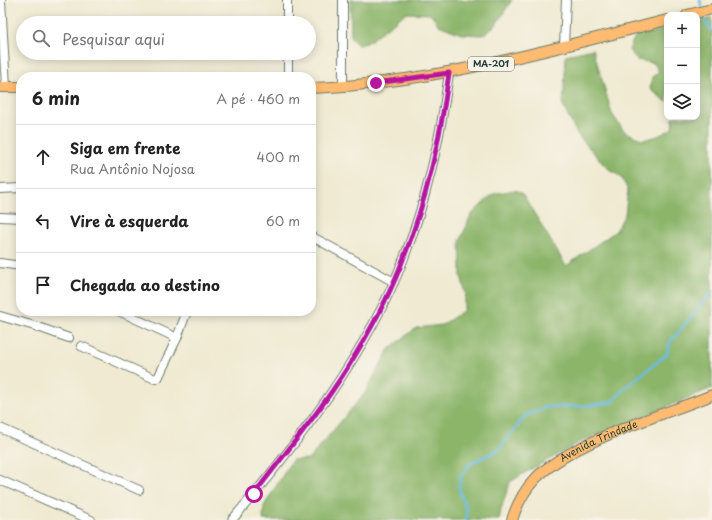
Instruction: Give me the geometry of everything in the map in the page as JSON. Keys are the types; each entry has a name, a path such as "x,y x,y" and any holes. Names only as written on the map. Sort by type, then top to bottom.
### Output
{"main road":[{"path":"699,12 712,9"},
{"name":"MA-201","path":"316,88 343,86 449,73 664,21"},
{"path":"3,87 16,87"},
{"name":"Avenida Trindade","path":"512,520 524,493 536,478 552,465 594,442 712,395"}],"street":[{"path":"1,0 3,87"},
{"path":"287,0 288,16"},
{"path":"343,0 343,86"},
{"path":"564,46 566,0"},
{"path":"288,60 288,72"},
{"path":"232,520 264,481 339,379 357,352 394,282 414,232 442,122 449,73"},
{"path":"0,189 16,188"},
{"path":"0,217 16,218"},
{"path":"316,239 394,282"},
{"path":"0,263 16,265"},
{"path":"0,316 69,338"},
{"path":"130,316 177,338"},
{"path":"81,346 155,379 158,378 177,338 185,316"},
{"path":"0,428 139,490"},
{"path":"0,480 91,520"}],"green space":[{"path":"350,0 512,0 495,26 483,35 461,34 439,25 430,14 406,13 367,43 358,45 351,38"},
{"path":"712,18 712,388 580,442 510,482 499,520 263,520 264,506 292,460 309,459 365,393 389,349 416,328 442,325 463,311 466,294 461,276 460,241 471,215 493,194 515,190 522,193 566,266 616,231 625,214 628,190 621,177 606,167 577,134 563,106 566,55 593,49 612,114 624,131 643,140 658,136 672,129 673,120 700,120 700,21"},
{"path":"664,30 664,100 650,89 652,77 659,72 654,63 637,60 629,50 635,36"}],"waterway":[{"path":"700,0 702,9"},
{"path":"703,13 704,20 712,30"},
{"path":"466,520 467,511 459,489 460,477 471,463 498,450 525,416 547,407 585,406 612,402 626,387 667,354 670,342 712,292"}],"route":[{"path":"254,494 306,426 357,352 394,282 414,232 441,130 449,73 376,83"}]}
